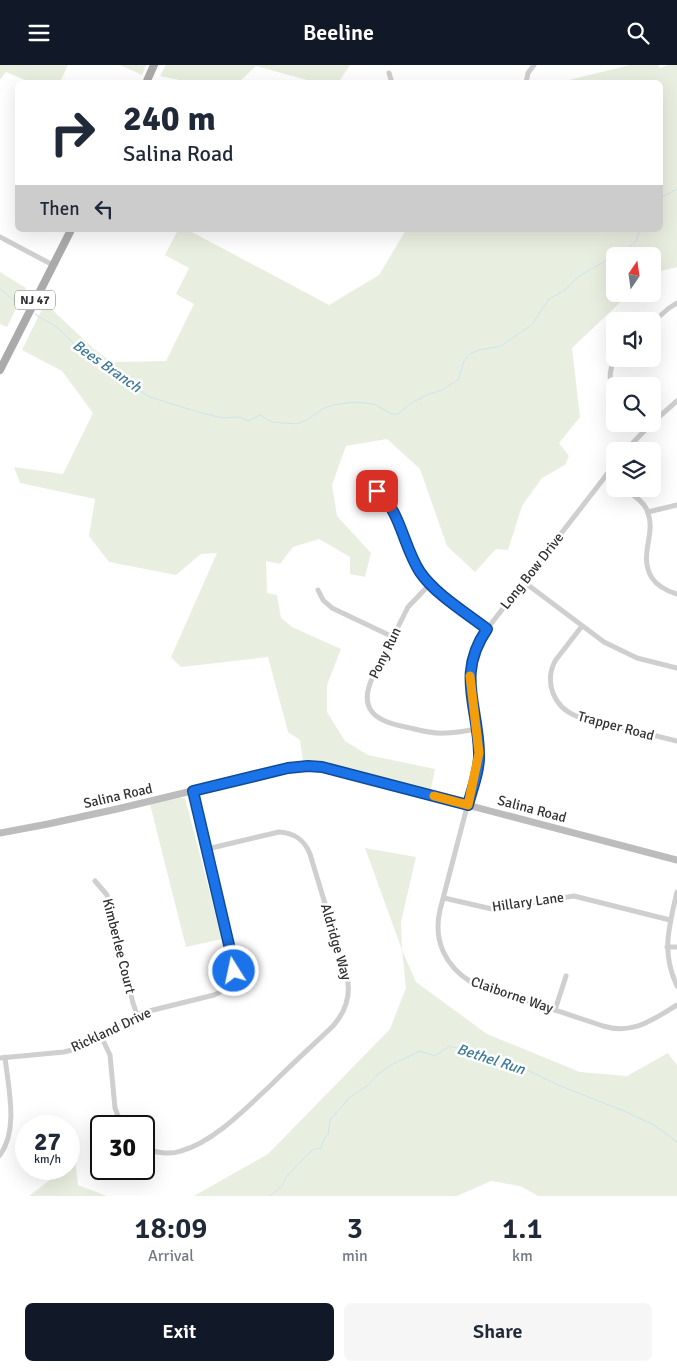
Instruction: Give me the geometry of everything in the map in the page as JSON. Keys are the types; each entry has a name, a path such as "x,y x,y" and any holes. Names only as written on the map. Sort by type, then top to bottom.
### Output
{"main road":[{"path":"147,80 154,65"},
{"name":"NJ 47","path":"0,370 70,232"}],"street":[{"path":"527,80 528,73 534,65"},
{"path":"389,73 391,80"},
{"path":"0,237 53,265"},
{"path":"661,315 677,303"},
{"path":"661,414 677,401"},
{"path":"633,442 642,432"},
{"name":"Long Bow Drive","path":"468,805 479,761 470,673 475,652 487,629 606,475"},
{"path":"377,491 392,508 414,561 430,584 487,629"},
{"path":"635,497 648,512 650,525 645,557 648,572 658,586 677,594"},
{"path":"648,512 677,505"},
{"path":"524,582 604,642 626,653 677,668"},
{"name":"Pony Run","path":"430,584 408,607 393,637 368,691 370,707 383,722 434,733 476,729"},
{"path":"318,590 323,600 332,608 393,637"},
{"name":"Trapper Road","path":"582,626 555,661 552,668 550,676 551,687 557,702 567,712 576,716 677,741"},
{"name":"Salina Road","path":"0,833 48,825 288,768 308,766 322,767 677,859"},
{"name":"Rickland Drive","path":"2,1057 71,1050 85,1045 137,1015 217,994 226,988 232,977 234,965 193,791"},
{"name":"Claiborne Way","path":"468,805 438,917 438,930 444,955 453,968 464,978 478,985 610,1029 625,1030 636,1028 677,1005"},
{"name":"Aldridge Way","path":"155,1151 160,1153 178,1152 196,1145 219,1130 238,1115 333,1027 342,1014 348,999 349,985 346,973 310,854 303,841 290,834 279,832 207,849"},
{"name":"Kimberlee Court","path":"95,881 107,895 137,1015"},
{"path":"677,892 670,920 667,947 670,970 677,986"},
{"name":"Hillary Lane","path":"444,898 492,909 574,896 670,920"},
{"path":"667,947 677,947"},
{"path":"555,1010 566,976"},
{"path":"101,1036 110,1055 115,1108 118,1115"},
{"path":"0,1155 8,1141 11,1127 2,1057"}],"green space":[{"path":"0,65 68,65 61,80 24,80 6,72 0,80"},
{"path":"120,65 146,65 142,75"},
{"path":"166,65 350,65 340,80 307,80 256,66 241,80 179,80 160,76"},
{"path":"630,65 658,65 660,68 668,65 677,65 677,267 661,271 661,247 606,247 606,303 620,303 610,312 606,312 606,316 572,348 580,417 559,443 569,456 565,465 542,478 522,506 508,550 496,549 475,572 447,546 420,469 387,439 346,446 332,485 337,516 371,553 365,577 350,574 350,557 319,539 293,547 280,564 266,561 267,593 277,595 281,618 292,627 341,649 327,685 327,712 345,741 368,755 435,769 431,789 324,762 303,761 300,740 288,732 268,657 181,667 171,657 217,553 201,554 176,575 109,562 89,536 95,499 20,483 14,467 63,474 93,413 62,371 22,350 45,303 95,350 112,362 166,361 194,304 176,294 189,268 165,255 177,232 192,232 329,305 379,275 405,232 663,232 663,80 569,80"},
{"path":"0,272 26,288 7,327 0,324"},
{"path":"185,798 222,939 186,947 150,804"},
{"path":"365,848 416,857 401,922 402,950"},
{"path":"402,950 416,982 487,1034 580,1072 627,1076 668,1053 677,1065 677,1196 538,1196 520,1186 491,1181 457,1196 194,1196 268,1154 390,1029 406,988"},
{"path":"50,1180 77,1180 78,1185 107,1196 29,1196"}],"waterway":[{"name":"Bees Branch","path":"663,196 677,189"},
{"name":"Bees Branch","path":"35,314 58,328 75,345 126,383 150,397 198,412 223,418 239,417 249,421 260,415 272,422 297,424 307,420 324,408 354,402 374,404 392,414 398,414 411,403 442,390 458,380 464,361 470,354 479,350 501,346 527,328 533,323 549,299 565,290 579,276 627,249 636,241 639,232"},
{"name":"Bees Branch","path":"0,289 22,307"},
{"name":"Bethel Run","path":"270,1196 283,1185 286,1177 307,1155 314,1149 321,1148 324,1139 328,1135 330,1120 350,1097 367,1086 378,1074 391,1065 420,1051 435,1056 450,1046 529,1071 558,1085 624,1111 654,1125 677,1142"}],"slow traffic":[{"path":"434,796 468,805 479,761 479,745 470,676"}],"route":[{"path":"234,971 193,791 288,768 315,766 468,805 479,761 479,745 470,687 470,673 475,652 487,629 434,589 424,578 414,561 392,508 377,491"}]}
